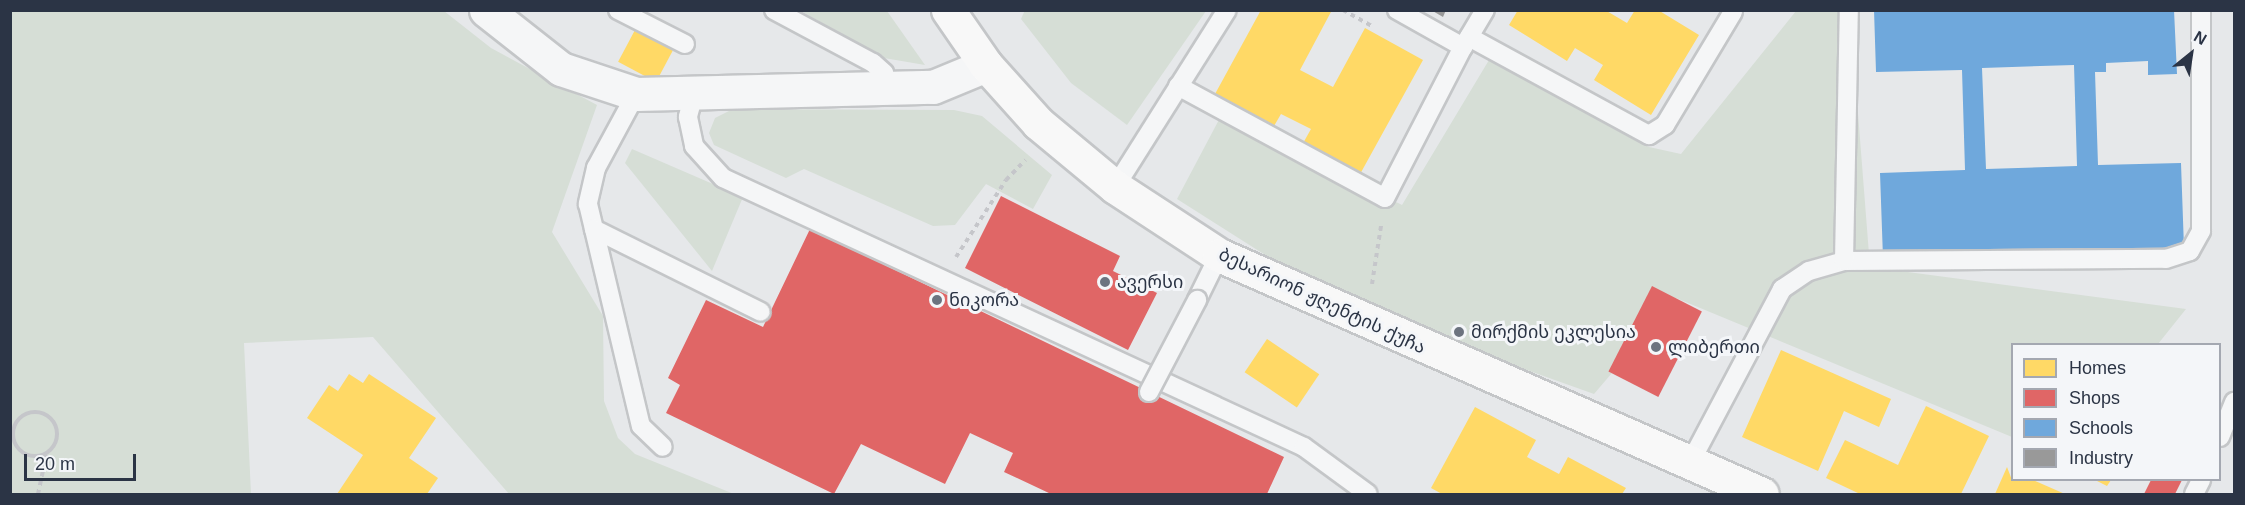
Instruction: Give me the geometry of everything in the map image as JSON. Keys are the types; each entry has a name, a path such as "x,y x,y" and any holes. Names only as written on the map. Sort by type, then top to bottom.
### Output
{"main road":[{"name":"ბესარიონ ჟღენტის ქუჩა","path":"948,10 986,65 1038,123 1115,187 1219,255 1365,323 1691,461 1741,490"}],"street":[{"path":"486,10 561,69 636,94 933,87 986,65"}],"lane":[{"path":"618,10 685,44"},
{"path":"774,10 873,63 884,72 888,88"},
{"path":"1115,187 1227,10"},
{"path":"1397,10 1466,42 1649,135 1665,125 1733,11"},
{"path":"1178,86 1385,198 1485,10"},
{"path":"1844,261 1849,10"},
{"path":"1691,461 1782,288 1809,271 1844,261 2166,259 2190,251 2201,231 2201,10"},
{"path":"636,94 589,187 594,229 641,426 663,447"},
{"path":"694,94 688,117 694,146 723,178 1304,447 1368,495"},
{"path":"594,229 761,312"},
{"path":"1149,392 1219,255"},
{"path":"2221,434 2235,402"},
{"path":"2194,495 2201,481"}],"path":[{"path":"967,234 1025,160"},
{"path":"1365,323 1385,198"},
{"path":"38,495 47,452 56,441 56,427 40,412 20,418 12,437 27,454 47,452"}],"shaded area":[{"path":"1025,10 1206,11 1127,125 1071,83 1021,19"},
{"path":"10,11 444,11 491,48 597,105 552,232 603,316 604,401 618,438 635,454 734,494 509,494 373,337 244,343 251,494 11,494"},
{"path":"801,11 887,11 925,65 884,58"},
{"path":"1796,11 1850,11 1870,267 2186,309 2159,343 2011,343 2011,437 1676,298 1594,394 1344,305 1177,199 1222,114 1402,205 1489,60 1649,147 1681,154"},
{"path":"733,109 954,110 982,116 1052,175 1033,209 986,184 955,225 933,226 804,169 786,178 714,145 709,133 715,118"},
{"path":"632,149 743,197 712,271 625,163"}],"building: Homes":[{"path":"1261,10 1332,10 1300,70 1333,87 1365,28 1423,60 1359,176 1302,145 1311,129 1281,114 1274,126 1215,94"},
{"path":"1518,10 1605,10 1627,23 1635,10 1658,10 1699,35 1651,115 1594,80 1603,65 1575,48 1567,61 1509,25"},
{"path":"635,30 673,50 656,82 618,62"},
{"path":"1267,339 1319,374 1297,407 1245,372"},
{"path":"1781,350 1891,399 1879,427 1844,411 1818,471 1742,437"},
{"path":"349,374 363,383 369,374 436,418 409,458 438,478 427,494 337,494 363,455 307,418 329,385 338,391"},
{"path":"1926,406 1989,436 1961,494 1860,494 1826,478 1845,440 1898,465"},
{"path":"1475,407 1536,440 1527,457 1559,474 1568,457 1626,488 1622,494 1442,494 1431,488"},
{"path":"2007,467 2011,481 2035,481 2065,494 1995,494"},
{"path":"2097,481 2110,481 2107,486"}],"building: Shops":[{"path":"1001,196 1120,256 1113,271 1157,293 1128,350 965,268"},
{"path":"810,229 1284,457 1267,494 1051,494 1004,472 1013,453 970,433 945,484 861,444 834,494 666,413 680,385 668,378 706,300 763,327"},
{"path":"1652,286 1702,311 1658,397 1608,372"},
{"path":"2150,481 2182,481 2175,494 2144,494"}],"building: Schools":[{"path":"1874,10 2174,10 2177,74 2148,75 2148,61 2106,63 2106,72 2095,72 2098,165 2181,163 2184,248 1883,258 1880,173 1965,170 1962,70 1876,72","holes":["2074,65 2077,166 1986,169 1982,68"]}],"building: Industry":[{"path":"1431,10 1446,10 1443,17"}],"place":[{"name":"ავერსი","path":"1105,282"},
{"name":"ნიკორა","path":"937,300"},
{"name":"მირქმის ეკლესია","path":"1459,332"},
{"name":"ლიბერთი","path":"1656,347"}]}
